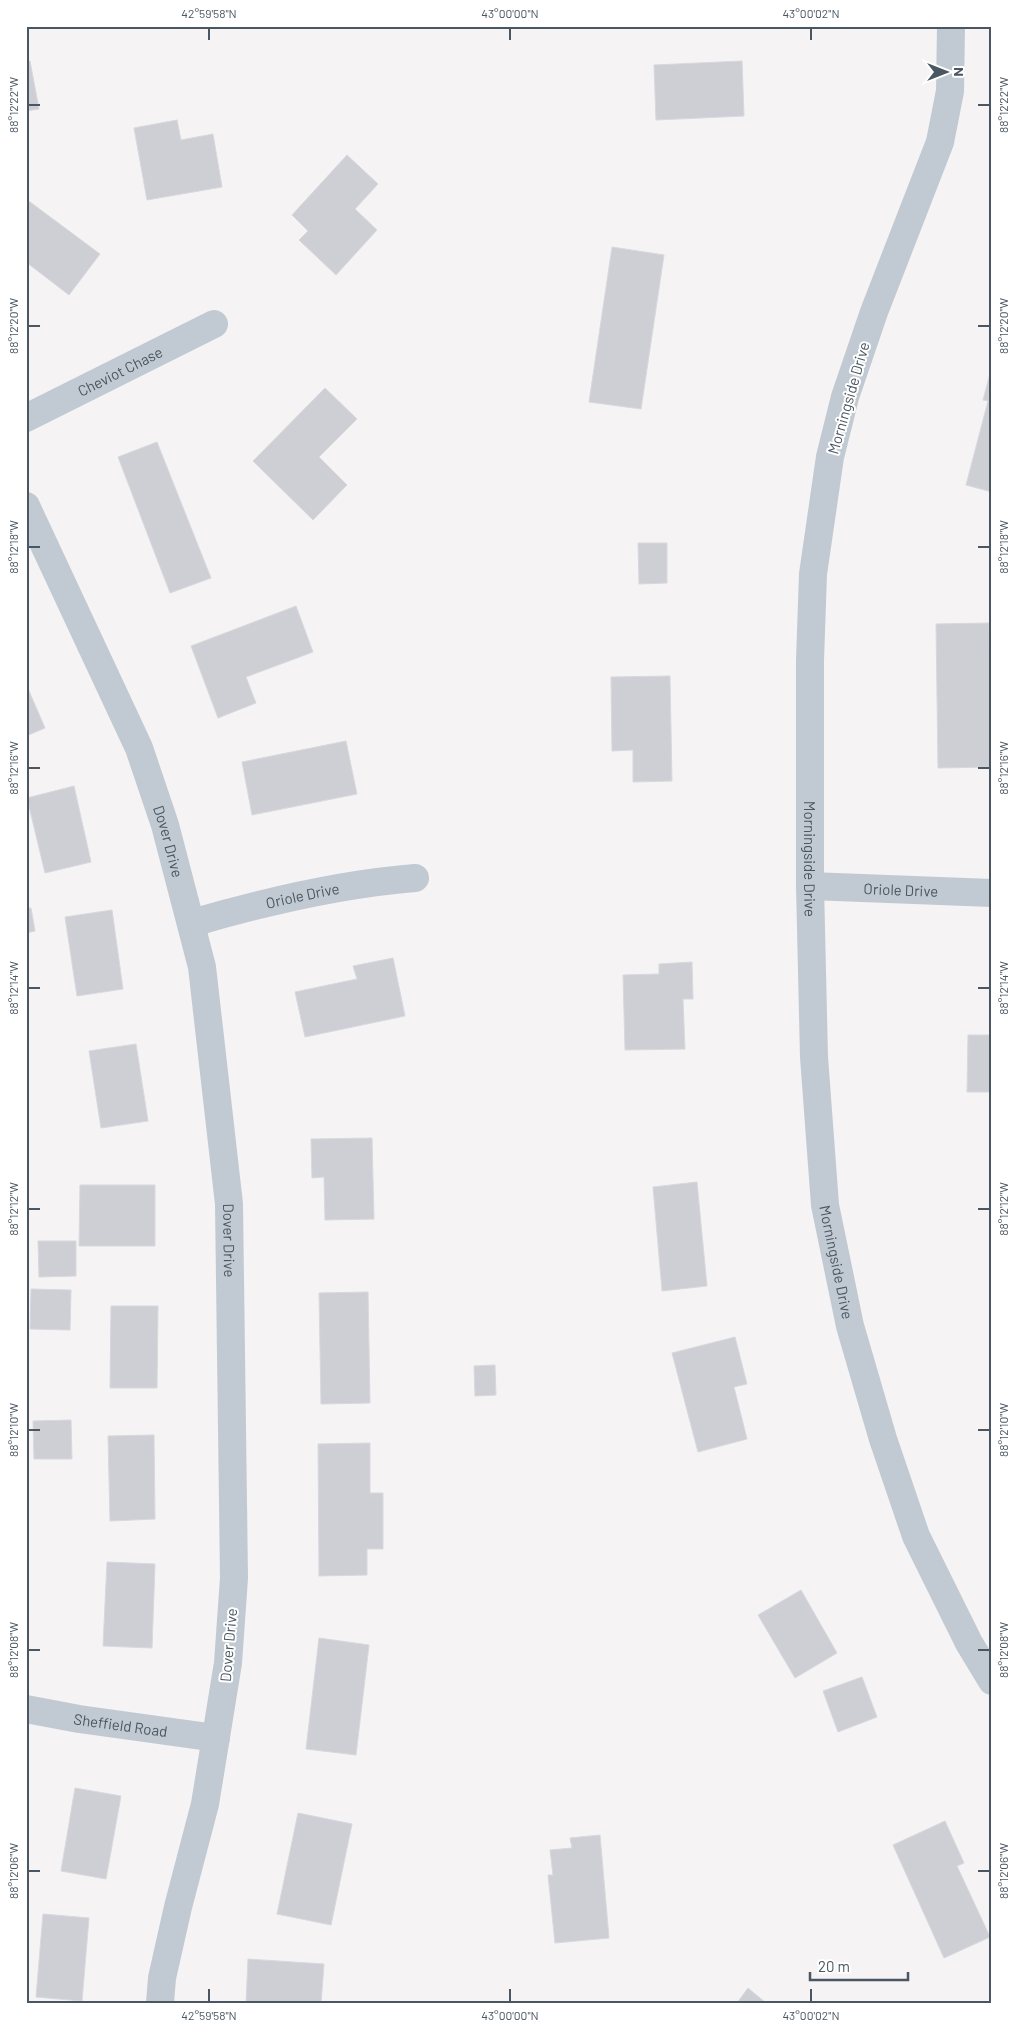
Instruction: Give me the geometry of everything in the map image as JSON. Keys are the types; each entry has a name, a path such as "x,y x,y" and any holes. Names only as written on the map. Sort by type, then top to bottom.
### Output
{"street":[{"name":"Morningside Drive","path":"951,26 950,91 940,142 874,312 845,397 830,457 813,574 810,660 810,886 814,1057 825,1205 850,1326 883,1439 916,1536 969,1643 992,1681"},
{"name":"Cheviot Chase","path":"26,418 214,324"},
{"name":"Dover Drive","path":"26,506 138,748 165,825 202,967 230,1204 234,1578 228,1663 204,1804 164,1969 160,2003"},
{"name":"Oriole Drive","path":"192,924 250,906 379,881 415,878"},
{"name":"Oriole Drive","path":"810,886 992,893"},
{"name":"Sheffield Road","path":"26,1709 79,1719 216,1738"}],"building":[{"path":"26,61 30,61 39,109 26,111"},
{"path":"742,61 744,116 656,120 654,65"},
{"path":"177,120 181,140 213,134 222,187 147,200 134,128"},
{"path":"347,155 378,184 355,209 377,230 336,275 299,240 308,231 292,215"},
{"path":"26,199 100,254 69,295 26,262"},
{"path":"612,247 664,255 641,409 589,402"},
{"path":"992,366 992,492 966,485 988,401 983,400"},
{"path":"325,388 357,419 319,457 347,485 313,520 253,461"},
{"path":"157,442 211,578 170,593 118,457"},
{"path":"638,543 667,543 667,583 639,584"},
{"path":"296,606 313,652 246,677 256,703 218,718 191,646"},
{"path":"989,623 991,767 938,768 936,624"},
{"path":"670,676 672,781 633,782 633,750 612,751 611,677"},
{"path":"26,684 45,728 26,736"},
{"path":"346,741 357,794 252,815 242,762"},
{"path":"74,786 91,862 45,873 27,798"},
{"path":"26,908 31,908 35,931 26,933"},
{"path":"112,910 123,989 77,996 65,917"},
{"path":"393,958 405,1016 305,1037 295,992 357,979 353,966"},
{"path":"692,962 693,999 683,999 685,1049 625,1050 623,975 659,974 659,964"},
{"path":"968,1035 992,1035 992,1092 967,1092"},
{"path":"136,1044 148,1121 101,1128 89,1051"},
{"path":"372,1138 374,1219 325,1220 324,1177 312,1178 311,1139"},
{"path":"697,1182 707,1286 662,1291 653,1187"},
{"path":"80,1185 155,1185 155,1246 79,1246"},
{"path":"38,1241 76,1241 76,1276 39,1277"},
{"path":"31,1289 71,1290 70,1330 30,1329"},
{"path":"368,1292 370,1403 321,1404 319,1293"},
{"path":"111,1306 158,1306 157,1388 110,1388"},
{"path":"735,1337 747,1384 734,1387 747,1439 698,1452 672,1353"},
{"path":"495,1365 496,1395 475,1396 474,1366"},
{"path":"71,1420 72,1459 34,1459 33,1421"},
{"path":"154,1435 155,1519 110,1521 108,1436"},
{"path":"370,1443 370,1493 383,1493 383,1549 367,1549 367,1575 319,1576 318,1444"},
{"path":"107,1562 155,1564 152,1648 103,1646"},
{"path":"801,1590 837,1653 795,1678 758,1615"},
{"path":"319,1638 369,1645 356,1755 306,1749"},
{"path":"862,1677 877,1717 838,1732 823,1691"},
{"path":"75,1788 121,1796 106,1879 61,1871"},
{"path":"298,1813 352,1824 331,1925 277,1914"},
{"path":"945,1821 964,1863 957,1866 990,1937 944,1958 893,1845"},
{"path":"600,1835 609,1938 555,1943 548,1875 553,1875 550,1850 572,1848 570,1838"},
{"path":"43,1914 89,1918 82,2001 36,1997"},
{"path":"248,1959 324,1964 321,2003 246,2003"},
{"path":"748,1988 766,2003 737,2003"}]}
